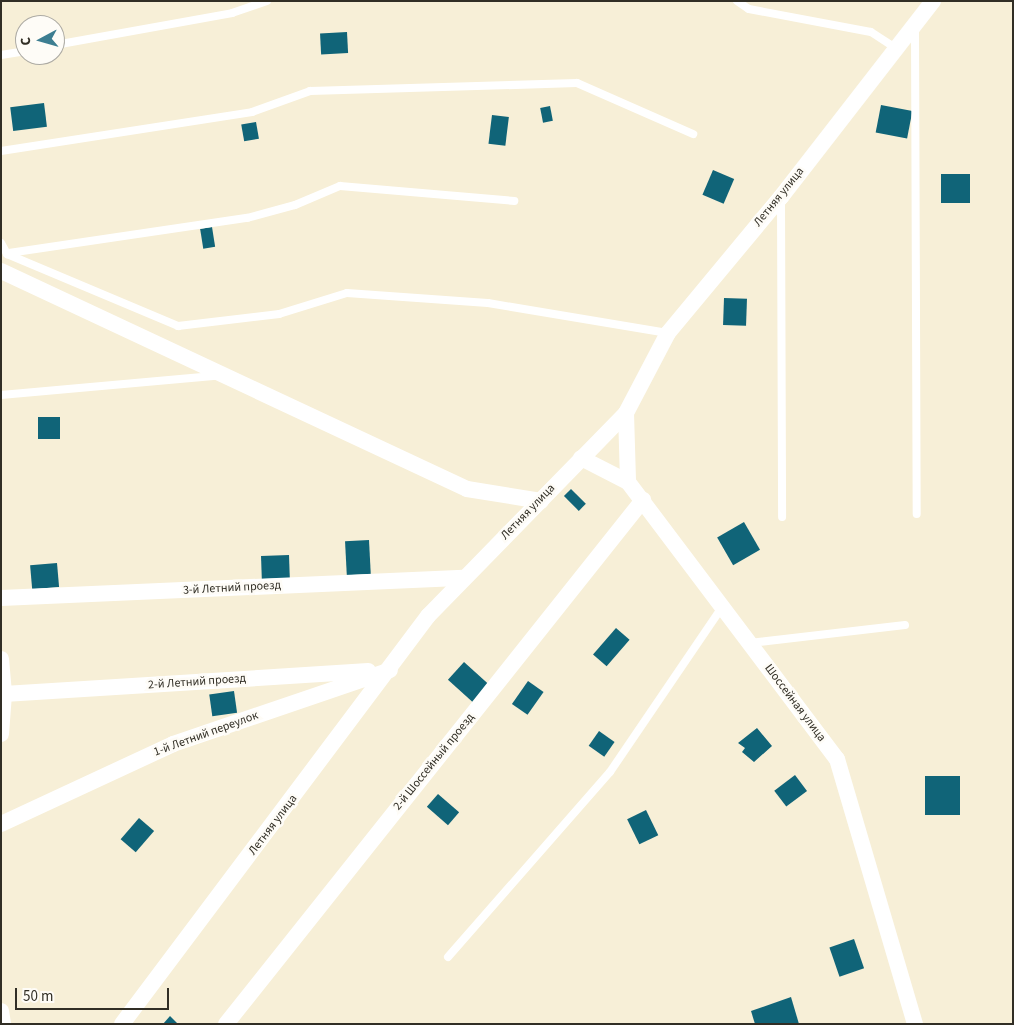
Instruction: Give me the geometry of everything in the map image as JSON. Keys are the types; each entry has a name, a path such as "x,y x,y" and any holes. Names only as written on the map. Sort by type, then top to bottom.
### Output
{"street":[{"name":"Летняя улица","path":"122,1024 390,670 428,616 541,501 580,458 626,413 668,333 780,197 933,1"},
{"path":"1,271 221,376 467,489 541,501"},
{"path":"580,458 628,482 626,413"},
{"name":"Шоссейная улица","path":"628,482 837,759 915,1024"},
{"name":"2-й Шоссейный проезд","path":"226,1024 643,500"},
{"name":"3-й Летний проезд","path":"1,598 464,578"},
{"path":"1,659 4,694 1,734"},
{"name":"2-й Летний проезд","path":"4,694 390,670"},
{"name":"1-й Летний переулок","path":"1,824 173,744 390,670"},
{"path":"1,1011 3,1024"}],"lane":[{"path":"65,43 232,13 267,1"},
{"path":"737,1 749,9 871,32 896,48"},
{"path":"915,24 917,514"},
{"path":"1,55 15,53"},
{"path":"1,151 252,112 310,91 576,83 693,134"},
{"path":"7,254 247,218 294,205 340,186 514,200"},
{"path":"780,197 782,517"},
{"path":"1,243 7,254 178,326 279,314 347,293 488,303 668,333"},
{"path":"1,395 221,376"},
{"path":"448,956 610,772 722,606"},
{"path":"750,643 905,625"}],"building":[{"path":"347,32 348,53 321,54 320,33"},
{"path":"44,103 47,127 13,131 10,107"},
{"path":"881,105 912,111 907,139 876,132"},
{"path":"550,106 553,121 543,123 540,108"},
{"path":"492,115 509,117 505,146 488,144"},
{"path":"256,122 259,139 244,141 241,125"},
{"path":"713,170 734,179 724,204 702,195"},
{"path":"941,174 970,174 970,203 941,203"},
{"path":"212,227 215,247 203,249 200,229"},
{"path":"724,298 747,299 746,326 723,325"},
{"path":"38,417 60,417 60,439 38,439"},
{"path":"571,489 586,504 579,511 564,496"},
{"path":"744,522 760,550 733,565 717,538"},
{"path":"369,540 371,574 347,575 345,541"},
{"path":"289,555 290,578 262,579 261,556"},
{"path":"57,563 59,587 32,589 30,565"},
{"path":"616,628 630,640 607,666 593,654"},
{"path":"464,662 492,687 476,705 448,680"},
{"path":"528,681 544,692 528,715 512,704"},
{"path":"234,691 237,713 212,716 209,694"},
{"path":"757,728 772,746 754,762 742,752 745,748 738,743"},
{"path":"599,731 615,742 604,757 589,746"},
{"path":"795,775 807,791 786,807 774,791"},
{"path":"925,776 960,776 960,815 925,815"},
{"path":"438,794 459,812 448,825 427,807"},
{"path":"646,810 658,835 639,844 627,819"},
{"path":"139,818 154,831 136,852 121,839"},
{"path":"854,939 864,968 840,977 829,947"},
{"path":"791,997 799,1024 755,1024 751,1011"},
{"path":"170,1016 178,1024 163,1024"}]}
